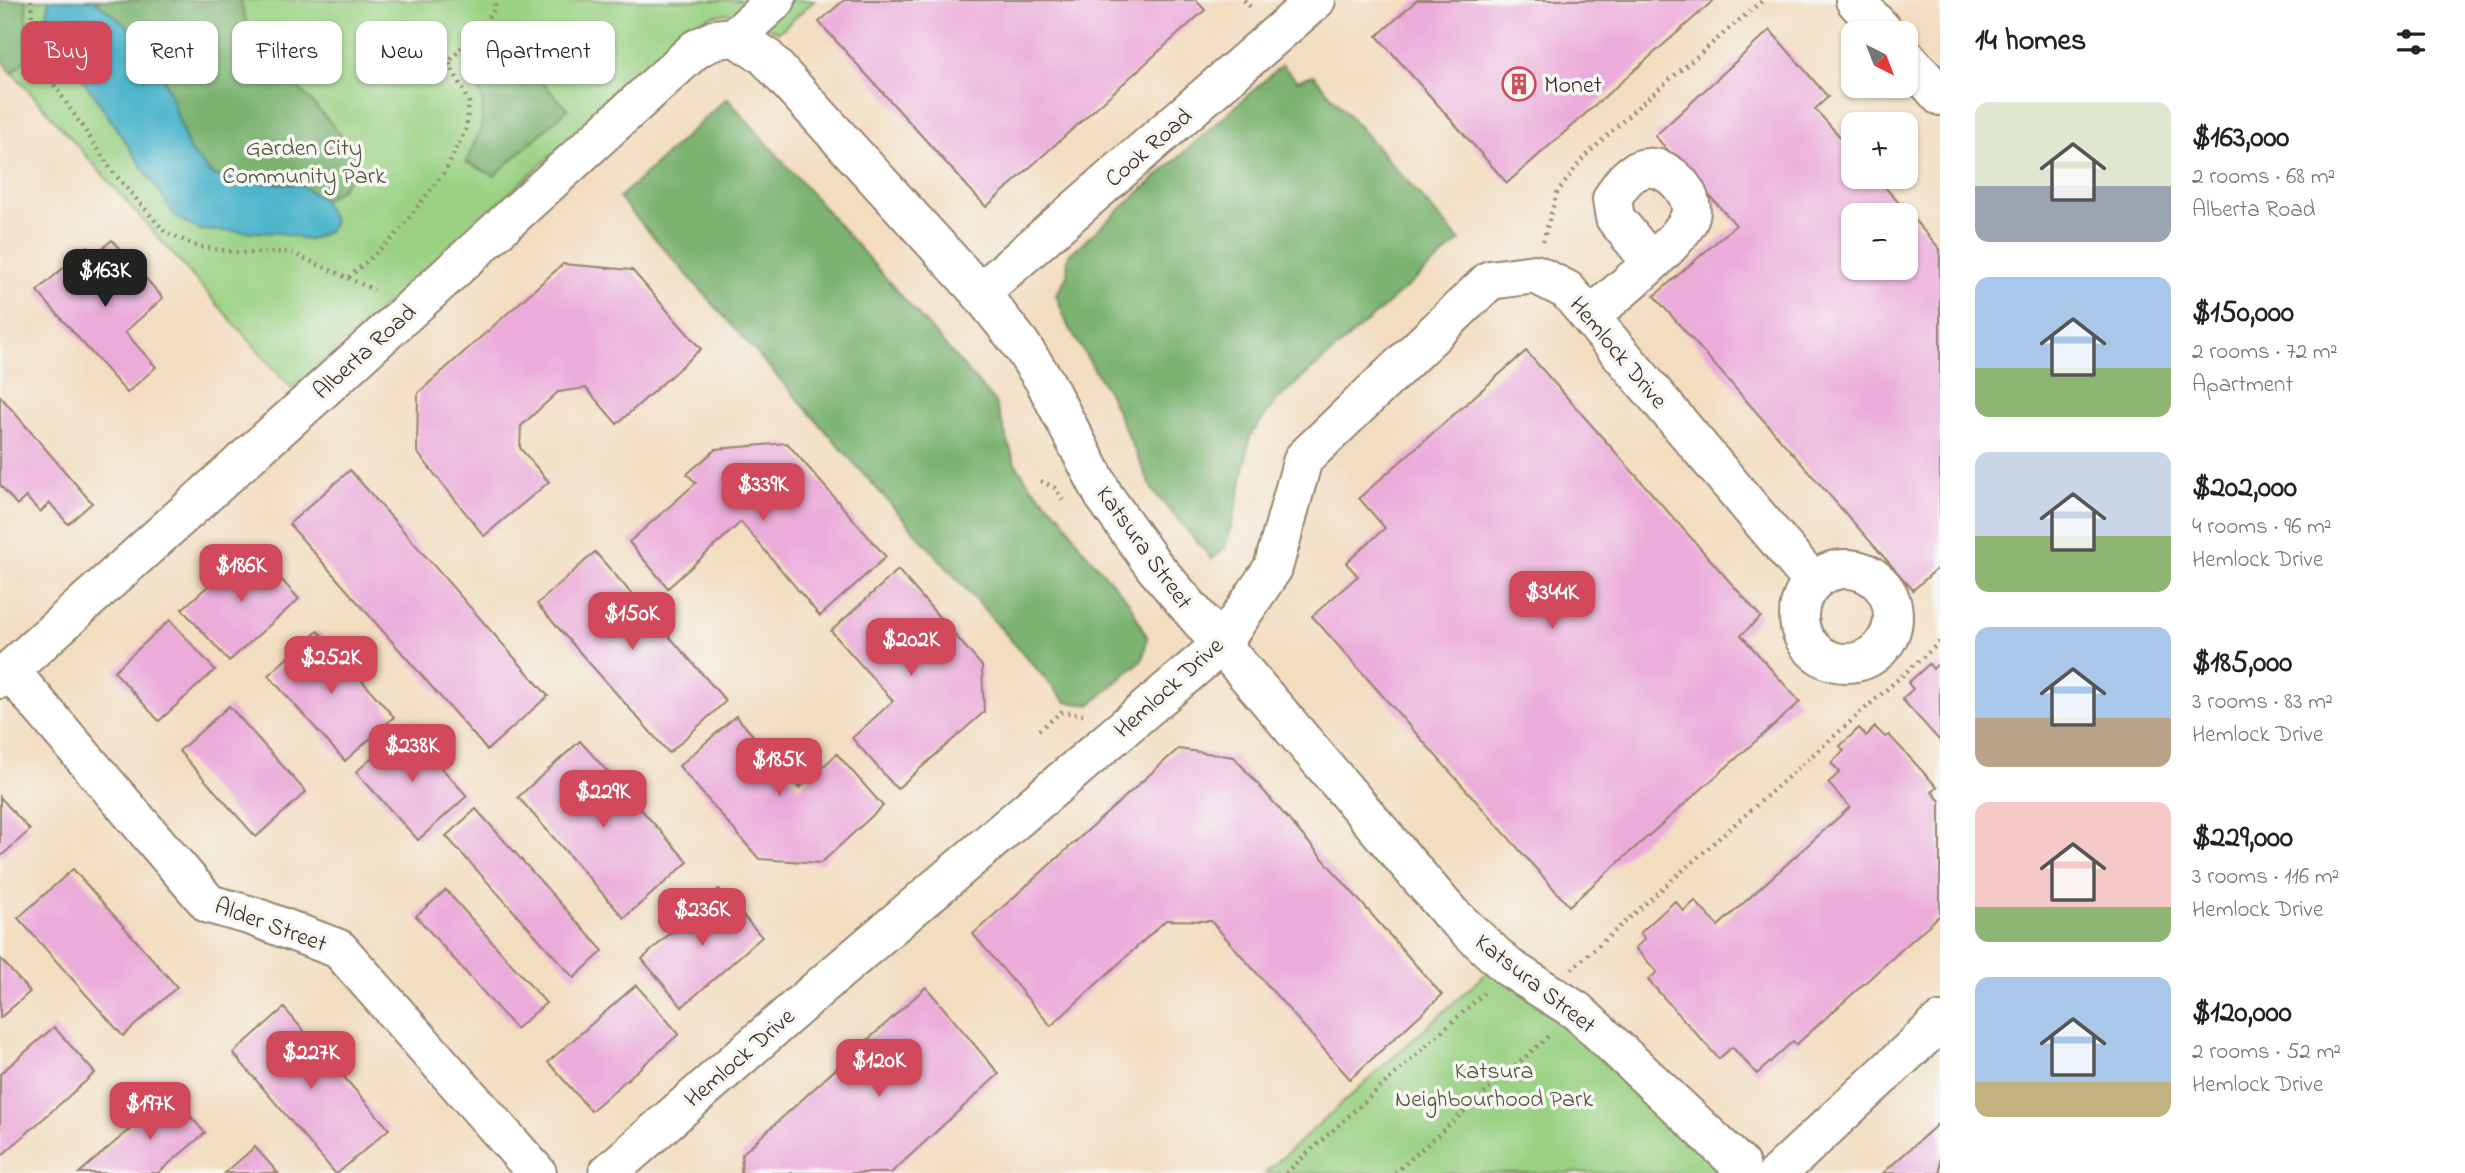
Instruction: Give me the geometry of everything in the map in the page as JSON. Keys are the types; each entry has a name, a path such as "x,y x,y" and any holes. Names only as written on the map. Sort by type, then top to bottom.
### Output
{"street":[{"path":"735,37 776,0"},
{"name":"Cook Road","path":"980,293 1316,0"},
{"path":"1855,0 1874,21"},
{"name":"Katsura Street","path":"735,37 765,56 980,293 1019,342 1044,380 1104,496 1154,566 1450,913 1508,967 1577,1011 1740,1165 1742,1173"},
{"name":"Alberta Road","path":"5,675 696,49 716,39 735,37"},
{"path":"1918,71 1940,96"},
{"path":"1590,317 1651,262"},
{"name":"Hemlock Drive","path":"608,1173 827,981 1221,645 1273,568 1303,459 1490,280 1535,274 1567,290 1813,582"},
{"name":"Alder Street","path":"5,675 209,904 252,916 339,949 537,1173"},
{"path":"1778,1173 1940,1022"}],"path":[{"path":"31,0 34,55 113,172 165,232 199,247 241,253 290,252 374,290"},
{"path":"348,278 394,237 446,170 466,129 470,103 449,62 495,9 495,0"},
{"path":"1244,0 1254,12"},
{"path":"1544,241 1558,193 1583,158 1763,0"},
{"path":"1041,481 1055,488 1066,506"},
{"path":"1544,992 1940,642"},
{"path":"1039,730 1061,712 1092,717"},
{"path":"1286,1173 1476,1001 1508,967"},
{"path":"1395,1173 1577,1011"}],"green space":[{"name":"Garden City Community Park","path":"0,0 815,0 779,32 732,14 702,20 292,389 23,84 112,84 112,21 21,21 21,82 0,58"},
{"path":"0,0 26,0 26,21 21,21 21,64 12,73 0,58"},
{"path":"94,0 240,0 246,21 232,21 232,84 296,84 352,147 354,173 339,191 323,200 299,185 251,182 212,175 189,150 166,84 218,84 218,21 126,21 126,25"},
{"path":"1282,65 1297,81 1313,75 1460,241 1277,400 1250,436 1239,497 1225,548 1212,559 1153,491 1109,394 1068,326 1056,295 1067,276 1068,256"},
{"path":"477,84 543,84 568,109 494,176 466,162 481,128 483,102"},
{"path":"727,98 995,402 1015,463 1031,486 1062,517 1081,547 1129,602 1147,637 1143,659 1090,705 1066,702 619,198"},
{"name":"Katsura Neighbourhood Park","path":"1492,968 1593,1051 1683,1141 1719,1165 1721,1173 1265,1173"}],"water":[{"path":"49,0 94,0 126,25 126,84 166,84 189,150 212,175 251,182 300,185 323,200 334,221 329,231 309,240 279,233 199,230 176,217 86,84 112,84 112,21 48,21"}],"building":[{"path":"844,0 1196,0 1205,10 986,207 819,22"},
{"name":"Monet","path":"1417,0 1714,0 1507,183 1377,36"},
{"path":"1770,30 1828,97 1815,109 1841,138 1841,189 1887,189 1899,203 1841,203 1841,280 1918,280 1918,224 1940,249 1940,566 1913,590 1654,296 1736,225 1655,136"},
{"path":"112,240 163,298 125,332 156,367 127,393 37,291 88,246 96,254"},
{"path":"563,264 632,270 701,349 617,424 586,388 558,392 521,426 520,448 549,482 484,536 417,452 418,393"},
{"path":"1526,351 1761,617 1741,635 1800,702 1569,906 1312,616 1358,576 1346,563 1385,528 1359,498"},
{"path":"0,396 92,503 68,524 50,503 40,512 26,497 17,505 0,485"},
{"path":"787,443 886,557 820,616 741,522 668,588 629,542 696,483 687,474 716,449"},
{"path":"350,470 548,696 487,750 289,524"},
{"path":"252,547 299,599 229,661 182,609"},
{"path":"595,552 726,701 669,753 537,604"},
{"path":"898,570 982,666 984,712 897,789 852,738 893,701 831,631"},
{"path":"170,620 215,670 159,721 114,671"},
{"path":"318,631 394,717 345,761 268,675"},
{"path":"1940,662 1940,741 1902,699 1913,689 1908,683 1929,664 1933,669"},
{"path":"229,706 306,792 256,837 179,751"},
{"path":"736,716 799,788 837,754 883,806 821,863 759,859 679,766"},
{"path":"1875,727 1885,737 1889,735 1937,787 1932,792 1940,801 1940,915 1796,1045 1793,1041 1757,1074 1732,1047 1719,1059 1648,980 1657,972 1635,948 1645,939 1640,933 1675,901 1684,911 1695,901 1718,926 1850,807 1828,783 1840,772 1831,763 1844,751 1840,746 1859,728 1866,736"},
{"path":"405,728 467,796 418,840 356,772"},
{"path":"580,741 688,862 624,918 518,797"},
{"path":"1178,749 1234,757 1442,995 1350,1079 1211,921 1166,920 1051,1026 973,934"},
{"path":"0,797 30,830 0,857"},
{"path":"476,809 603,951 574,978 446,836"},
{"path":"73,869 177,987 123,1036 18,918"},
{"path":"719,889 762,937 682,1007 642,959"},
{"path":"446,890 546,1003 516,1029 416,916"},
{"path":"0,958 30,992 0,1018"},
{"path":"636,985 679,1034 591,1111 548,1062"},
{"path":"926,987 999,1074 891,1173 741,1173 742,1154"},
{"path":"284,1008 389,1129 338,1173 335,1173 233,1053"},
{"path":"54,1027 95,1073 0,1157 0,1074"},
{"path":"171,1094 205,1133 158,1173 79,1173"},
{"path":"1940,1122 1940,1173 1883,1173"},
{"path":"255,1147 278,1173 225,1173"}],"place":[{"name":"Monet","path":"1519,84"}]}
